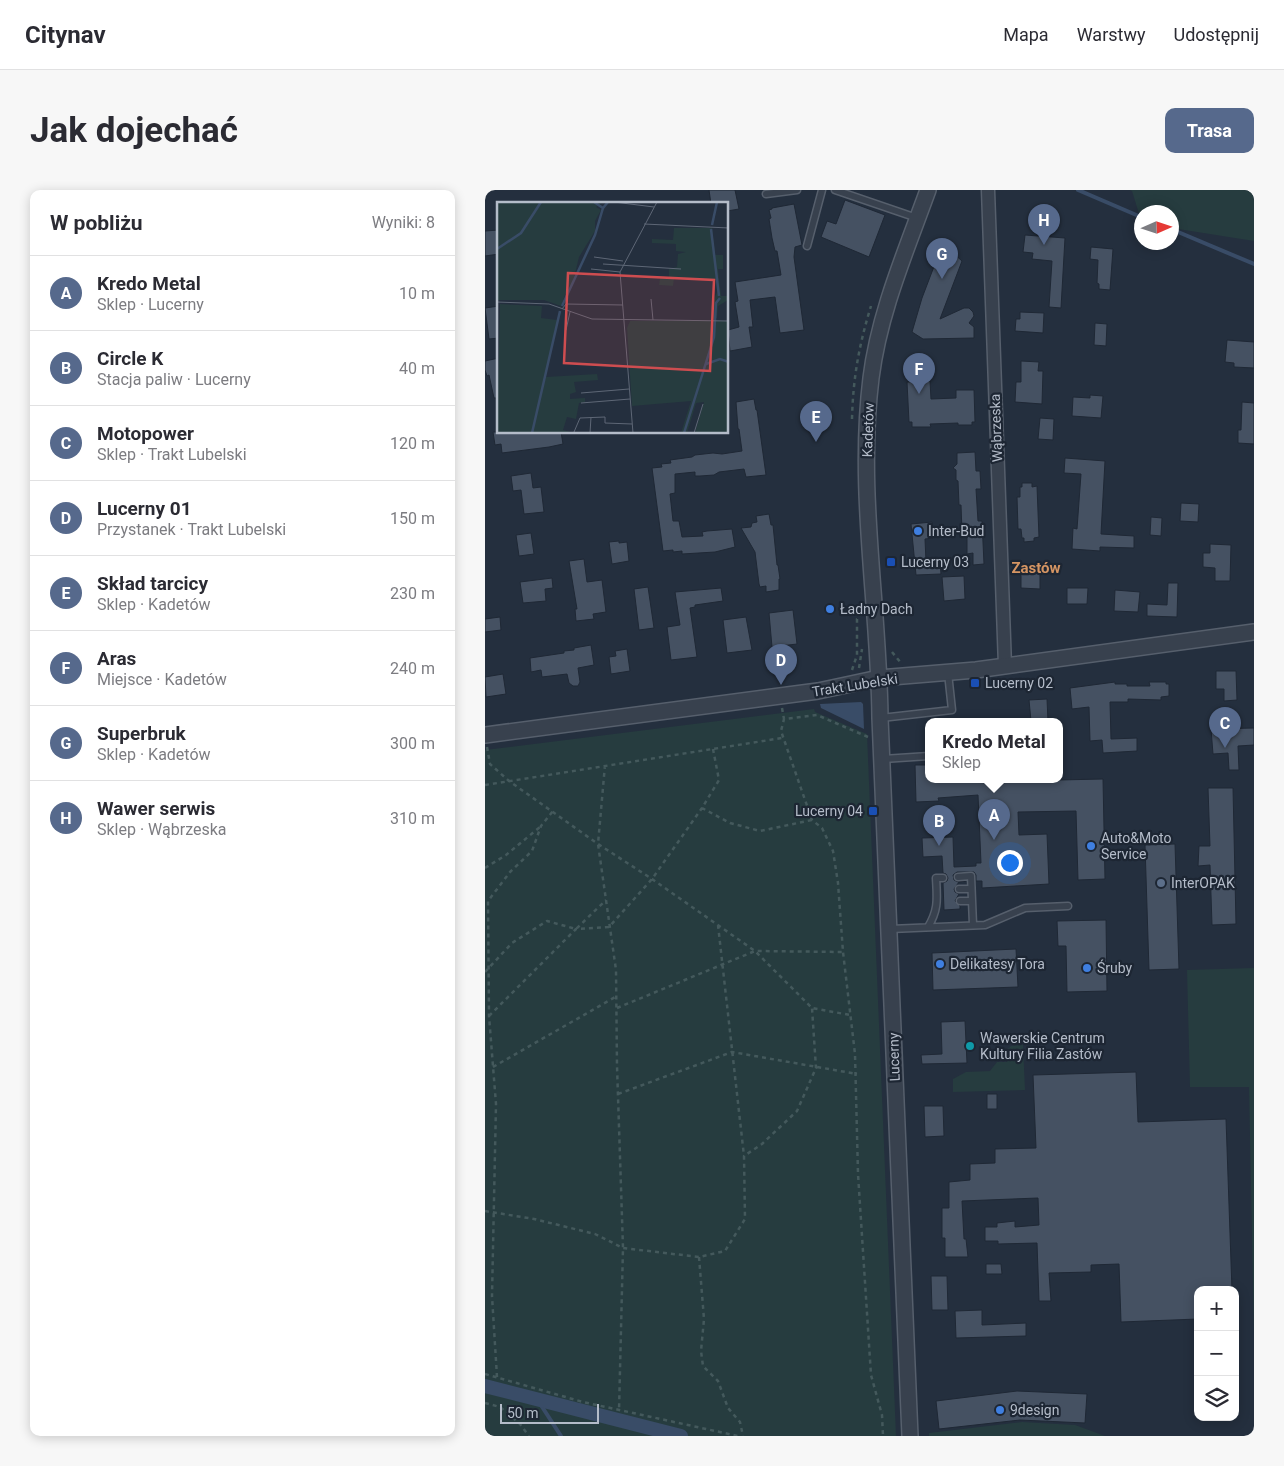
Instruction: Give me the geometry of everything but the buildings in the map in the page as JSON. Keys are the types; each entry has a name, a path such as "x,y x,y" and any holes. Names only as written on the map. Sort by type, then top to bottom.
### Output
{"street":[{"name":"Kadetów","path":"879,678 868,532 868,411 871,378 877,341 887,306 928,190"},
{"name":"Wąbrzeska","path":"988,190 1005,666"},
{"name":"Trakt Lubelski","path":"485,740 817,691 879,678 948,673 1254,632"},
{"name":"Lucerny","path":"879,678 879,718 910,1436"}],"lane":[{"path":"766,194 797,190"},
{"path":"807,246 822,190"},
{"path":"835,190 918,218"},
{"path":"879,718 951,710 948,673"},
{"path":"881,759 925,756"},
{"path":"958,877 971,876 973,925"},
{"path":"928,927 941,902 936,878 943,878"},
{"path":"959,889 971,889"},
{"path":"960,901 972,900"},
{"path":"889,929 985,925 1025,908 1068,906"}],"path":[{"path":"858,683 857,672 862,655 860,616"},
{"path":"890,646 893,655 899,662 907,665"},
{"path":"782,705 784,719 781,731 782,738 812,820 822,828 833,850 838,883 843,952 857,1074 858,1174 871,1375 882,1415 883,1436"},
{"path":"784,719 817,715 871,738"},
{"path":"485,785 782,738"},
{"path":"485,740 490,764 509,781 755,951 812,1008 850,1015"},
{"path":"486,971 512,943 547,921 576,929 609,927 652,879 702,808 719,780 713,749"},
{"path":"605,765 598,844 616,970 617,996 623,1248 619,1411"},
{"path":"702,808 730,823 760,831 812,820"},
{"path":"485,868 506,855 541,826 553,811"},
{"path":"497,1377 492,1296 496,1104 486,971 488,901 510,872 532,851 541,826"},
{"path":"489,1016 606,900"},
{"path":"485,1211 533,1219 595,1234 623,1248 699,1257 725,1251 745,1219 744,1156 718,925"},
{"path":"617,1008 755,951 843,952"},
{"path":"493,1067 617,996"},
{"path":"744,1156 762,1144 797,1111 817,1068 812,1008"},
{"path":"618,1094 732,1052 857,1074"},
{"path":"699,1257 704,1319 701,1351 703,1366 718,1381 728,1408 740,1422 743,1436"},
{"path":"485,1374 619,1411 738,1436"},
{"path":"485,1403 500,1407 520,1424 529,1436"}],"green space":[{"path":"1130,190 1254,190 1254,241 1179,229 1179,205 1136,205"},
{"path":"814,709 815,712 867,734 896,1436 485,1436 485,750"},
{"path":"1254,968 1254,1336 1249,1087 1190,1087 1187,970"},
{"path":"1023,1045 1025,1090 953,1092 953,1079 966,1072 990,1071 997,1062 1007,1062 1007,1050 1011,1046"},
{"path":"1022,1422 1075,1425 1105,1436 929,1436 929,1433"}],"water":[{"path":"861,702 863,704 864,729 821,708 820,704"}],"waterway":[{"path":"1078,190 1134,214"},
{"path":"1179,232 1254,264"},
{"path":"485,1386 681,1436"},
{"path":"537,1399 561,1436"}],"place":[{"name":"Wawer serwis","path":"1044,245"},
{"name":"Superbruk","path":"942,279"},
{"name":"Aras","path":"919,394"},
{"name":"Skład tarcicy","path":"816,442"},
{"name":"Inter-Bud","path":"918,531"},
{"name":"Lucerny 03","path":"891,562"},
{"name":"Ładny Dach","path":"830,609"},
{"name":"Lucerny 02","path":"975,683"},
{"name":"Lucerny 01","path":"781,685"},
{"name":"Motopower","path":"1225,748"},
{"name":"Lucerny 04","path":"873,811"},
{"name":"Kredo Metal","path":"994,840"},
{"name":"Circle K","path":"939,846"},
{"name":"Auto&Moto Service","path":"1091,846"},
{"name":"InterOPAK","path":"1161,883"},
{"name":"Delikatesy Tora","path":"940,964"},
{"name":"Śruby","path":"1087,968"},
{"name":"Wawerskie Centrum Kultury Filia Zastów","path":"970,1046"},
{"name":"9design","path":"1000,1410"}],"district":[{"name":"Zastów","path":"1036,568"}]}
